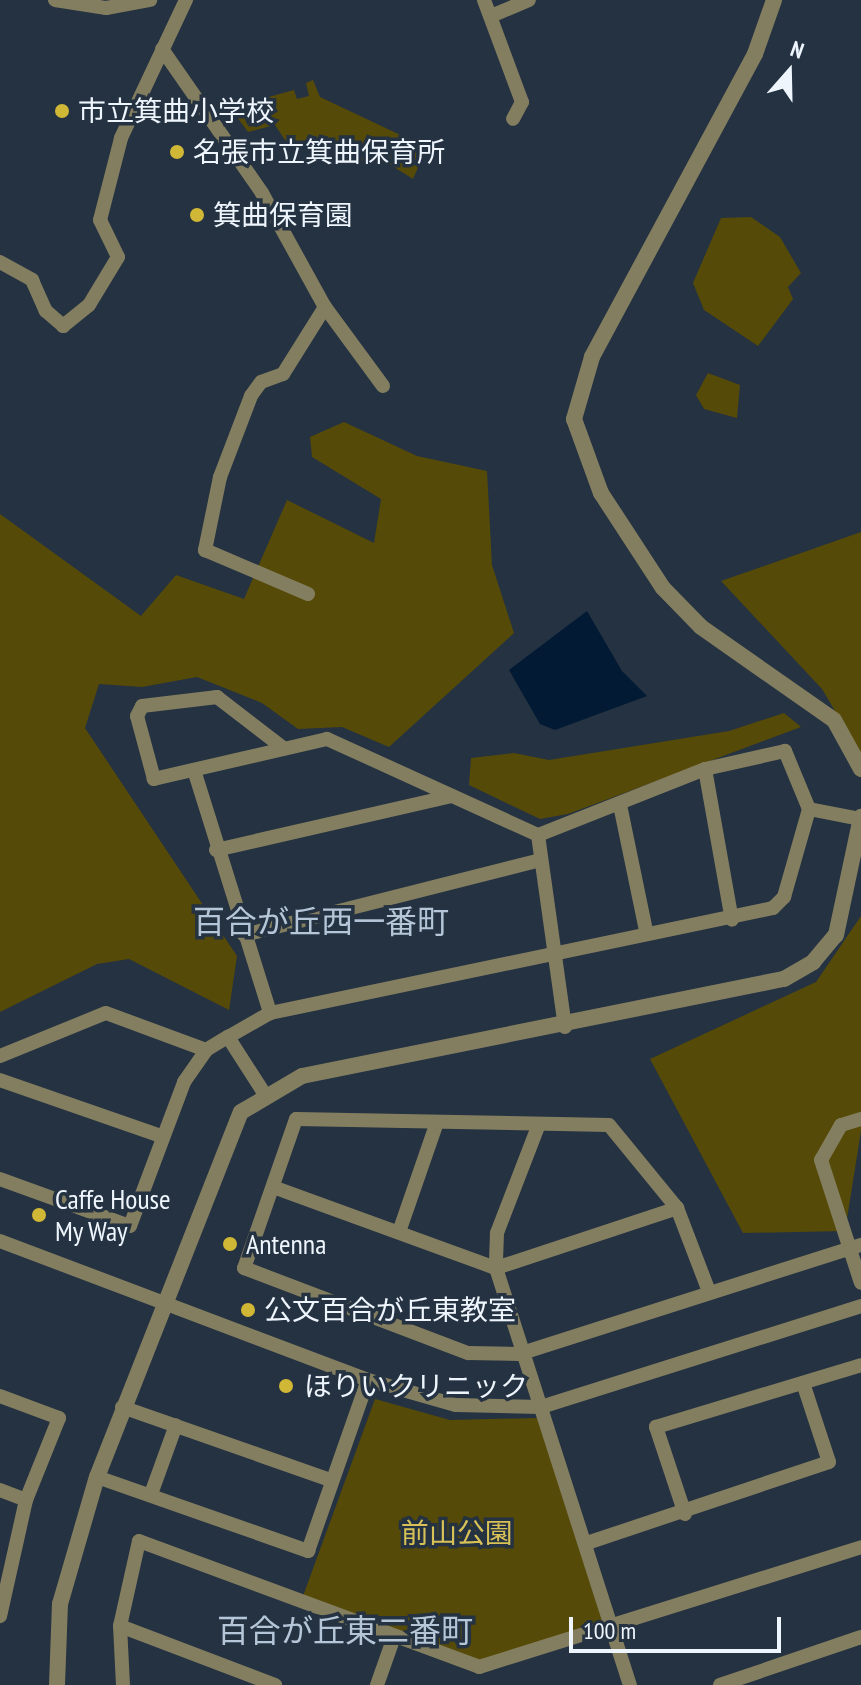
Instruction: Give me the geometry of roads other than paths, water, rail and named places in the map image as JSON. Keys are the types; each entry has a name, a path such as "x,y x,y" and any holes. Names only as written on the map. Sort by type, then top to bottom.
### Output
{"street":[{"path":"55,0 106,8 150,0"},
{"path":"0,262 32,280 46,311 63,326 89,305 118,257 100,220 121,138 186,0"},
{"path":"484,0 522,102 513,119"},
{"path":"491,16 529,0"},
{"path":"774,0 755,54 592,357 574,419 601,493 663,588 701,627 834,720 861,769"},
{"path":"162,49 262,193 325,307 383,386"},
{"path":"308,594 205,550 220,477 251,396 261,382 283,374 325,307"},
{"path":"0,1179 130,1226 161,1136 206,1050 270,1013 558,949 646,931 732,920 773,908 784,897 809,809 785,751 705,769 538,835 327,739 154,779 137,716 142,706 217,697 282,747"},
{"path":"705,769 732,920"},
{"path":"194,770 216,850 270,1013"},
{"path":"216,850 452,796"},
{"path":"620,805 646,931"},
{"path":"57,1685 60,1604 97,1477 220,1152 241,1112 264,1093 302,1076 565,1027 759,985 813,962 836,935 850,897 861,818 809,809"},
{"path":"538,835 558,949 565,1027"},
{"path":"244,935 541,860"},
{"path":"0,1056 106,1013 206,1050"},
{"path":"228,1037 264,1093"},
{"path":"0,1080 161,1136"},
{"path":"708,1289 677,1208 609,1125 296,1119 243,1271 468,1353 519,1354 708,1289 856,1246"},
{"path":"861,1119 841,1125 821,1160 856,1246 861,1283"},
{"path":"399,1232 437,1122"},
{"path":"539,1124 497,1233 496,1268 519,1354 541,1407 587,1543 630,1685"},
{"path":"273,1187 496,1268 677,1208"},
{"path":"0,1241 164,1303 221,1319 368,1380 456,1405 541,1407 861,1306"},
{"path":"685,1514 656,1427 861,1365"},
{"path":"97,1477 308,1551 368,1380"},
{"path":"587,1543 685,1514 829,1462 803,1383"},
{"path":"0,1396 59,1418 26,1500 2,1579 0,1616"},
{"path":"122,1407 331,1480"},
{"path":"151,1494 176,1425"},
{"path":"0,1490 26,1500"},
{"path":"123,1685 120,1626 139,1541 479,1667 611,1629 861,1547"},
{"path":"120,1626 275,1685"},
{"path":"377,1685 394,1637"},
{"path":"720,1685 861,1637"}],"water":[{"path":"587,611 622,671 647,696 555,730 540,724 509,670"}],"place":[{"name":"市立箕曲小学校","path":"62,111"},
{"name":"名張市立箕曲保育所","path":"177,152"},
{"name":"箕曲保育園","path":"197,215"},
{"name":"Caffe House My Way","path":"39,1215"},
{"name":"Antenna","path":"230,1244"},
{"name":"公文百合が丘東教室","path":"248,1310"},
{"name":"ほりいクリニック","path":"286,1386"}],"district":[{"name":"百合が丘西一番町","path":"321,921"},
{"name":"百合が丘東二番町","path":"345,1630"}],"park label":[{"name":"前山公園","path":"457,1533"}]}
